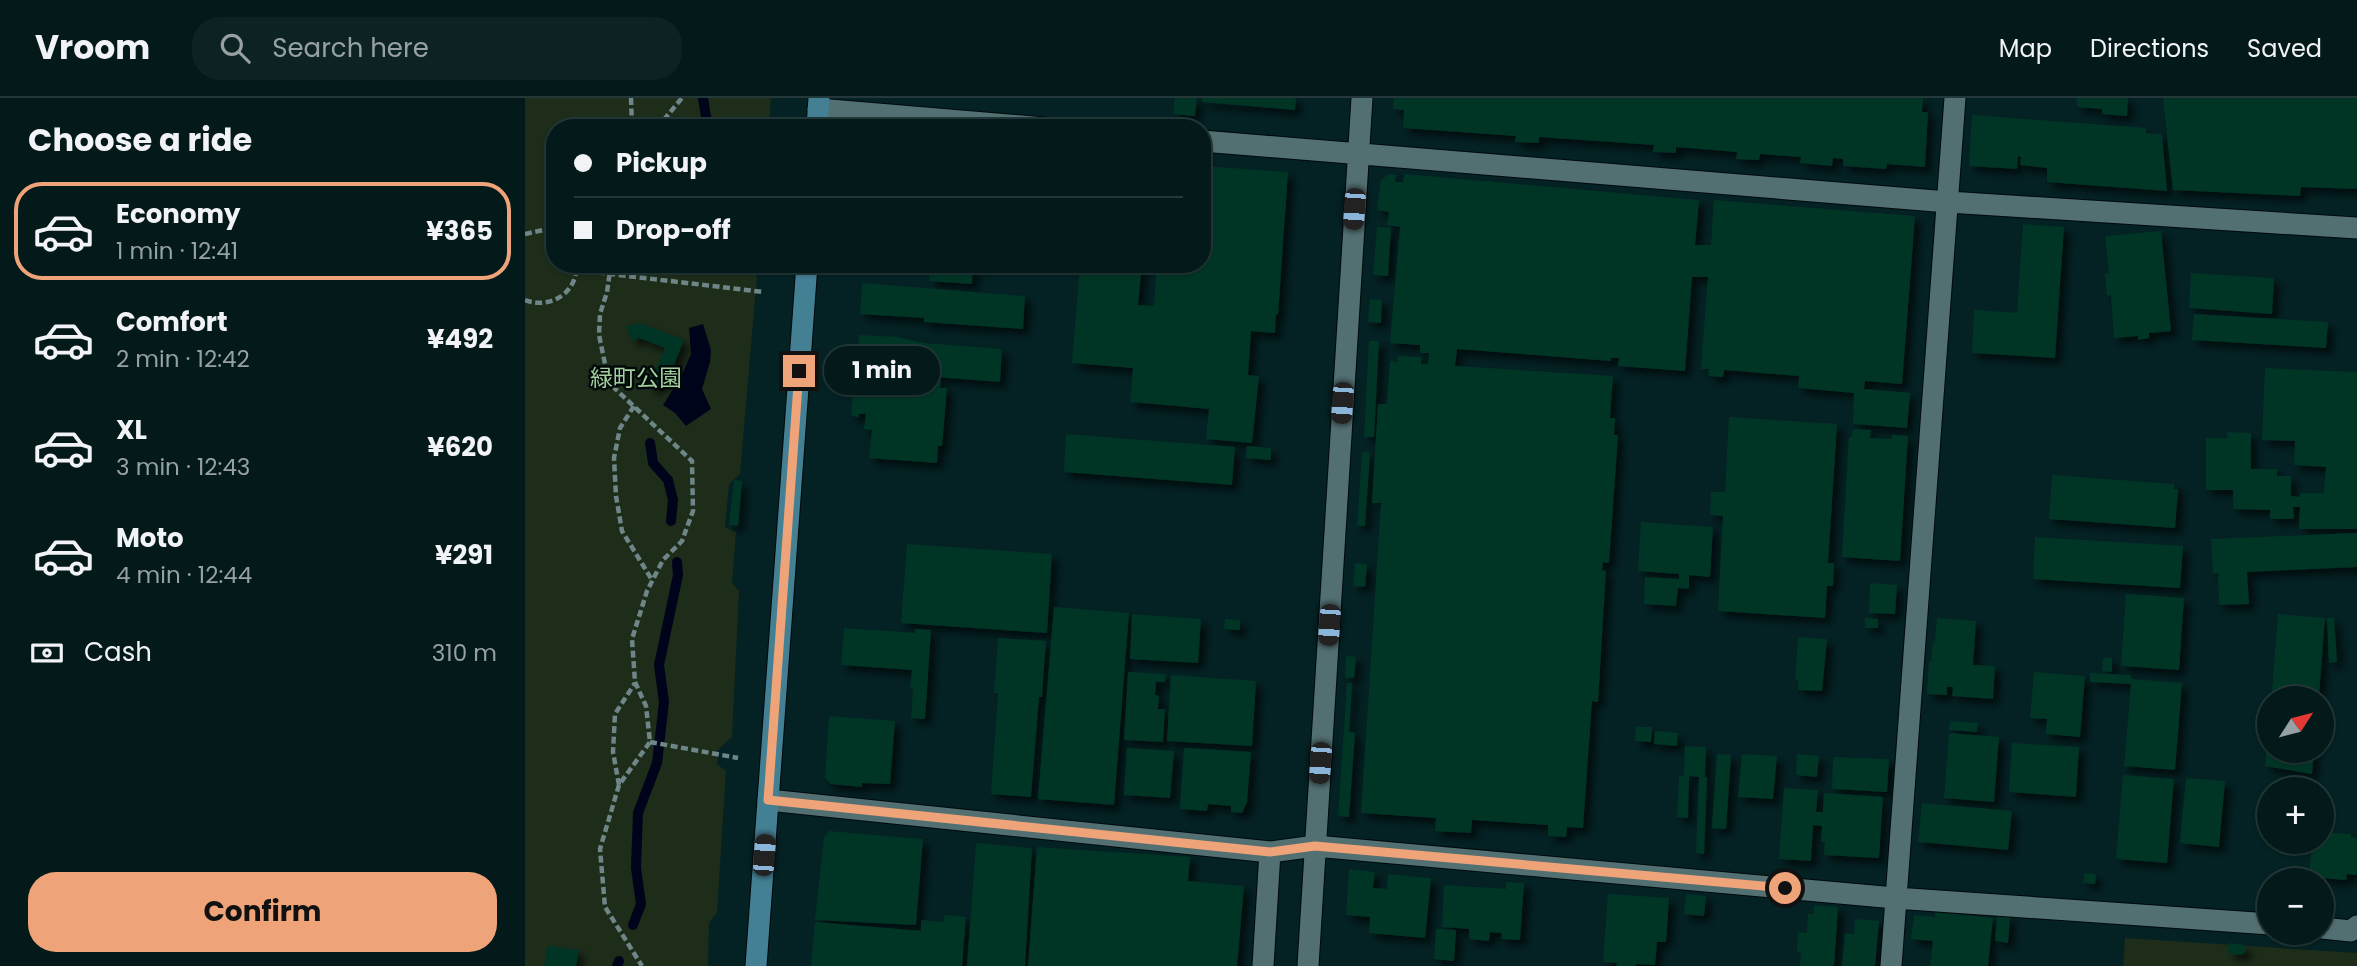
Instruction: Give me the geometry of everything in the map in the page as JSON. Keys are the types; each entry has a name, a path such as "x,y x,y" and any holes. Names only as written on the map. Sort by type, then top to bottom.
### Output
{"street":[{"path":"1308,966 1362,98"},
{"path":"1891,966 1955,98"},
{"path":"818,112 917,119"},
{"path":"1211,142 1948,202 2357,228"},
{"path":"756,966 806,273"},
{"path":"768,800 1270,852 1315,846 1895,898 2257,923"},
{"path":"1263,966 1270,852"},
{"path":"2334,929 2351,931 2357,926"}],"path":[{"path":"631,98 632,119"},
{"path":"664,119 682,98"},
{"path":"525,234 546,231"},
{"path":"525,300 544,304 556,300 567,293 576,273"},
{"path":"606,273 763,292"},
{"path":"611,274 600,314 599,335 609,383 692,461 693,511 682,541 663,560 647,591 632,639 635,682 646,706 651,742 619,785 600,849 605,907 642,966"},
{"path":"634,406 620,428 614,458 616,496 622,531 652,581"},
{"path":"619,785 613,752 615,714 635,682"},
{"path":"651,742 738,758"}],"green space":[{"name":"緑町公園","path":"525,98 771,98 770,119 546,119 546,273 757,273 740,474 729,484 725,527 736,532 732,583 739,591 732,737 718,750 717,764 726,771 717,912 709,923 708,966 525,966"},
{"path":"2125,938 2357,953 2357,966 2123,966"}],"water":[{"path":"703,324 711,350 702,389 711,409 686,426 675,413 663,405 681,377 691,354 689,328"}],"building":[{"path":"1175,98 1197,98 1195,116 1173,114"},
{"path":"1202,98 1296,98 1295,110 1202,102"},
{"path":"1394,98 1923,98 1922,112 1928,112 1925,167 1887,164 1886,169 1843,166 1843,159 1833,158 1832,166 1800,163 1801,157 1760,154 1759,160 1736,159 1737,152 1676,147 1676,153 1653,152 1654,145 1539,137 1539,143 1515,142 1516,136 1403,128 1404,110 1393,109"},
{"path":"2077,98 2128,98 2127,116 2102,114 2102,109 2077,107"},
{"path":"2163,98 2357,98 2357,189 2301,187 2300,196 2173,190"},
{"path":"1972,115 2146,128 2146,133 2162,134 2167,191 2047,182 2047,168 2020,165 2021,157 2018,156 2017,169 1969,166"},
{"path":"1211,167 1288,172 1275,333 1251,331 1248,375 1259,376 1252,443 1206,439 1209,409 1130,402 1133,368 1072,363 1079,273 1141,273 1138,305 1154,306 1156,273 1211,273"},
{"path":"1389,174 1396,175 1395,182 1403,182 1404,174 1699,200 1695,245 1711,245 1714,200 1915,216 1902,384 1865,381 1864,389 1910,393 1907,428 1853,424 1854,393 1798,388 1799,376 1724,370 1723,377 1708,376 1709,369 1701,369 1708,277 1692,277 1685,371 1618,366 1619,358 1611,358 1611,361 1457,349 1455,366 1613,376 1610,418 1615,418 1614,435 1618,435 1609,563 1603,562 1602,570 1606,571 1598,702 1592,701 1583,828 1567,827 1566,837 1548,836 1548,825 1472,820 1471,833 1435,831 1436,818 1361,813 1381,503 1372,503 1378,404 1387,404 1390,361 1398,362 1398,356 1421,357 1421,364 1428,364 1429,353 1420,353 1420,345 1390,343 1400,227 1387,225 1389,212 1377,210 1381,180"},
{"path":"2023,224 2064,227 2055,358 1972,353 1974,310 2017,313"},
{"path":"1377,227 1391,228 1388,276 1373,275"},
{"path":"2161,231 2171,331 2149,333 2149,338 2138,340 2138,336 2114,338 2111,295 2107,296 2105,274 2109,273 2105,236"},
{"path":"930,273 973,273 972,284 929,281"},
{"path":"2191,273 2274,278 2272,314 2189,308"},
{"path":"862,283 1025,296 1023,329 924,322 924,318 860,314"},
{"path":"1370,299 1382,300 1381,323 1368,322"},
{"path":"2194,314 2328,322 2326,348 2192,340"},
{"path":"640,323 684,340 667,382 652,390 646,378 653,375 665,348 639,338 633,341 626,326"},
{"path":"859,335 1002,349 1000,382 857,371"},
{"path":"1369,341 1379,341 1374,437 1364,437"},
{"path":"2265,368 2357,372 2357,529 2299,529 2300,507 2293,507 2294,519 2270,519 2270,510 2233,509 2233,490 2206,490 2206,438 2227,438 2227,432 2251,433 2251,469 2277,469 2277,476 2291,476 2291,496 2300,497 2300,493 2324,493 2326,467 2294,465 2295,441 2262,440"},
{"path":"860,375 941,381 940,388 947,388 942,446 938,446 937,463 869,458 872,430 864,429 866,414 851,416 854,379 860,380"},
{"path":"1729,417 1837,424 1828,563 1834,563 1833,586 1827,586 1825,618 1718,611 1723,516 1710,515 1711,492 1725,492"},
{"path":"1853,429 1871,430 1870,438 1892,439 1892,435 1908,436 1900,561 1842,557 1849,437 1852,437"},
{"path":"1066,434 1235,447 1232,485 1064,472"},
{"path":"1247,446 1271,448 1271,460 1246,458"},
{"path":"1362,452 1370,452 1365,526 1357,526"},
{"path":"2052,475 2174,484 2174,489 2178,489 2175,528 2049,519"},
{"path":"734,480 742,481 738,526 729,525"},
{"path":"1641,522 1713,527 1710,577 1689,575 1689,589 1678,588 1676,606 1644,604 1645,577 1679,579 1679,574 1638,571"},
{"path":"2357,533 2357,567 2247,572 2249,604 2219,605 2218,573 2213,573 2211,539"},
{"path":"2035,537 2183,546 2180,588 2033,579"},
{"path":"907,544 1052,554 1047,633 901,623"},
{"path":"1355,563 1367,564 1365,587 1353,586"},
{"path":"1870,583 1897,585 1895,614 1869,613"},
{"path":"2126,594 2184,598 2179,670 2121,666"},
{"path":"1054,607 1129,613 1114,805 1038,799"},
{"path":"1132,614 1201,619 1198,663 1130,659"},
{"path":"2278,614 2325,618 2320,686 2272,686"},
{"path":"1865,618 1878,619 1878,628 1865,628"},
{"path":"1937,618 1976,621 1973,665 1995,666 1993,699 1952,696 1953,687 1947,687 1947,695 1927,694 1929,662 1935,641"},
{"path":"2327,618 2334,618 2337,662 2329,663"},
{"path":"1225,619 1240,620 1240,630 1224,629"},
{"path":"844,628 915,633 915,629 931,630 925,719 911,718 912,670 841,665"},
{"path":"1798,637 1827,639 1822,691 1798,690 1798,680 1795,680"},
{"path":"998,638 1046,641 1031,797 991,794 998,693 994,693"},
{"path":"1346,656 1356,657 1354,678 1345,678"},
{"path":"2103,658 2112,658 2112,672 2102,671"},
{"path":"1128,672 1166,674 1165,682 1156,682 1155,695 1159,696 1158,709 1165,709 1163,742 1124,740"},
{"path":"2034,672 2085,676 2080,737 2046,734 2047,719 2030,718"},
{"path":"2090,673 2131,675 2131,679 2182,683 2175,770 2124,766 2131,684 2090,682"},
{"path":"1171,675 1256,681 1252,746 1167,741"},
{"path":"1347,683 1352,683 1349,732 1355,733 1349,817 1338,816"},
{"path":"829,716 895,721 890,784 862,783 862,787 831,784 825,778"},
{"path":"1950,721 1978,723 1977,732 1949,730"},
{"path":"1636,727 1652,727 1651,742 1635,741"},
{"path":"1655,731 1678,733 1677,746 1654,744"},
{"path":"1949,733 1999,737 1994,802 1944,798"},
{"path":"2012,743 2079,747 2076,797 2009,792"},
{"path":"1685,746 1706,747 1704,854 1696,853 1699,777 1689,776 1688,818 1677,817 1679,776 1684,776"},
{"path":"1127,748 1174,751 1170,798 1124,795"},
{"path":"1184,748 1251,752 1247,802 1242,813 1231,812 1231,806 1208,804 1207,811 1180,809"},
{"path":"1717,754 1731,755 1726,829 1712,828"},
{"path":"1742,754 1777,756 1773,799 1738,797"},
{"path":"1797,754 1819,756 1817,777 1796,775"},
{"path":"1833,757 1889,759 1887,792 1832,789"},
{"path":"2265,763 2313,763 2312,774 2265,766"},
{"path":"2123,775 2174,779 2167,863 2116,859"},
{"path":"2186,778 2225,781 2219,847 2180,843"},
{"path":"1784,788 1818,790 1816,812 1823,812 1824,793 1883,797 1879,858 1824,855 1822,826 1813,825 1811,861 1779,859"},
{"path":"1922,803 2012,811 2008,850 1918,842"},
{"path":"829,831 923,839 916,925 815,920 824,837"},
{"path":"2334,833 2351,834 2351,837 2357,838 2357,875 2347,874 2346,880 2334,879 2334,868 2310,868 2311,854 2334,854"},
{"path":"976,843 1032,848 1025,966 967,966"},
{"path":"1037,847 1190,857 1188,881 1244,886 1237,966 1028,966"},
{"path":"1349,869 1375,872 1373,888 1387,889 1388,874 1431,878 1425,938 1369,933 1370,917 1346,915"},
{"path":"2084,873 2096,874 2095,884 2083,883"},
{"path":"1506,882 1524,883 1520,940 1501,939 1502,933 1490,932 1489,941 1469,939 1469,929 1442,927 1444,885 1506,889"},
{"path":"1608,894 1669,898 1666,942 1657,942 1655,965 1616,966 1617,963 1603,962"},
{"path":"1686,894 1706,896 1704,916 1684,914"},
{"path":"1814,905 1838,907 1834,966 1800,966 1801,953 1797,952 1798,932 1807,933 1808,914 1814,914"},
{"path":"1935,912 1993,918 1988,966 1930,966 1933,941 1911,939 1914,915 1935,917"},
{"path":"944,915 966,917 962,966 811,966 815,922 921,931 921,920 944,922"},
{"path":"1997,916 2010,917 2008,943 1995,941"},
{"path":"1855,919 1879,921 1875,966 1842,966 1845,933 1854,934"},
{"path":"1436,929 1456,930 1454,961 1434,959"},
{"path":"2229,943 2245,945 2246,952 2241,955 2229,954"},
{"path":"547,946 579,950 576,966 544,966"}],"waterway":[{"path":"703,98 706,119"},
{"path":"650,443 653,463 668,480 673,500 671,521"},
{"path":"633,925 641,904 636,868 638,813 657,763 664,702 659,665 678,575 677,562"},
{"path":"617,966 619,961"}],"route":[{"path":"799,371 768,800 1270,852 1315,846 1785,888"}]}
